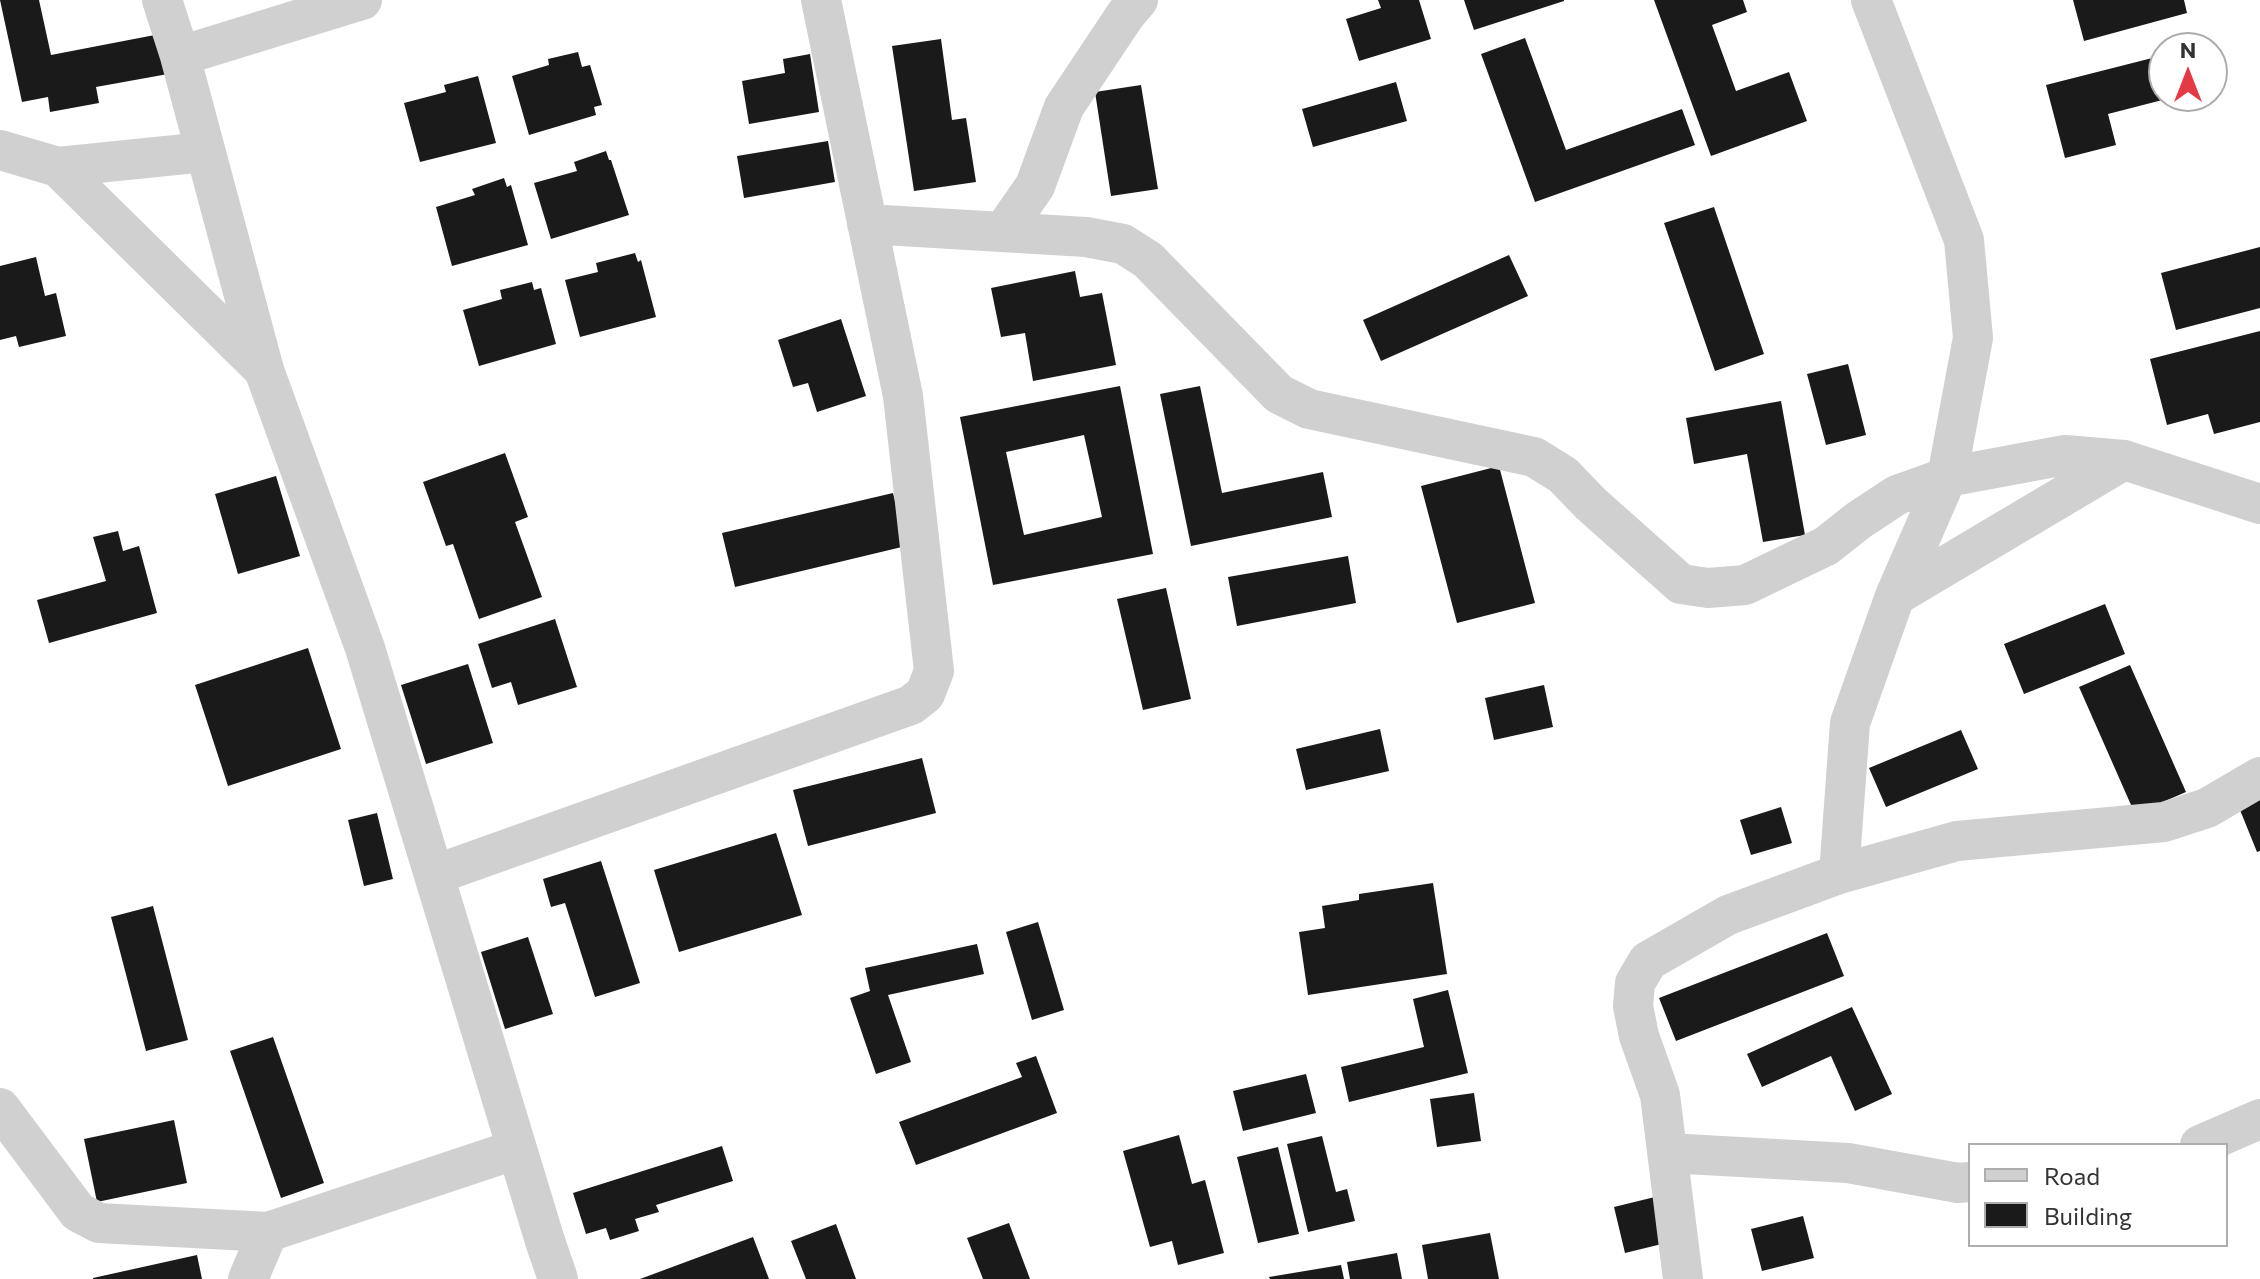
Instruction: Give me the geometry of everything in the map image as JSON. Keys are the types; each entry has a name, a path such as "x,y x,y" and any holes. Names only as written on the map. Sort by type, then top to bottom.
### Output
{"street":[{"path":"162,0 180,56 264,370 365,648 558,1279"},
{"path":"180,56 362,0"},
{"path":"434,875 911,705 925,694 934,671 903,396 821,0"},
{"path":"1003,232 1035,186 1064,107 1138,0"},
{"path":"1839,874 1850,723 1895,596 1947,477 1973,338 1964,240 1871,0"},
{"path":"0,150 58,167 205,152"},
{"path":"58,167 264,370"},
{"path":"867,224 1086,237 1123,244 1148,260 1279,394 1309,409 1534,457 1563,475 1681,584 1708,588 1745,585 1826,546 1897,495 1947,477 2065,455 2124,460 2260,504"},
{"path":"1895,596 2124,460"},
{"path":"1683,1279 1660,1095 1639,1036 1633,1006 1635,983 1648,961 1728,915 1839,874 1957,841 2164,822 2207,808 2260,777"},
{"path":"0,1108 78,1212 99,1223 268,1232 517,1149"},
{"path":"2205,1143 2260,1119"},
{"path":"1668,1153 1848,1163 1958,1183 1968,1182"},
{"path":"248,1279 268,1232"}],"building":[{"path":"0,0 39,0 51,55 160,34 168,74 96,87 99,103 50,112 48,97 22,102"},
{"path":"1378,0 1419,0 1431,39 1359,61 1346,19 1381,8"},
{"path":"1464,0 1564,0 1564,1 1474,30"},
{"path":"1654,0 1743,0 1747,12 1712,25 1736,91 1789,72 1807,121 1711,156"},
{"path":"2073,0 2184,0 2187,13 2084,41"},
{"path":"1525,38 1566,150 1682,109 1695,145 1535,202 1481,54"},
{"path":"941,39 952,120 966,118 976,182 914,191 892,46"},
{"path":"578,52 582,67 590,65 602,105 594,107 596,115 529,135 512,76 549,65 548,59"},
{"path":"810,54 819,112 749,124 742,81 785,73 783,59"},
{"path":"2148,59 2148,104 2108,114 2116,145 2065,158 2046,85"},
{"path":"478,76 496,143 420,162 404,103 446,92 444,85"},
{"path":"1396,82 1407,121 1313,147 1302,109"},
{"path":"1141,85 1158,189 1111,196 1095,92"},
{"path":"828,141 835,182 744,198 737,156"},
{"path":"606,151 629,215 551,239 534,183 577,171 574,162"},
{"path":"504,178 507,187 511,185 528,245 452,266 436,207 475,195 472,189"},
{"path":"1714,207 1764,354 1715,371 1664,223"},
{"path":"2260,247 2260,308 2176,330 2161,273"},
{"path":"635,253 638,262 641,260 656,317 580,337 565,280 598,272 596,263"},
{"path":"1509,255 1528,296 1381,361 1363,320"},
{"path":"36,257 45,296 56,293 66,336 19,347 16,336 0,340 0,266"},
{"path":"1075,271 1080,297 1102,293 1116,365 1033,381 1025,333 1001,337 991,288"},
{"path":"532,282 534,290 541,288 556,344 479,366 463,310 502,299 500,290"},
{"path":"841,319 866,396 817,412 808,383 793,387 778,340"},
{"path":"2260,331 2260,422 2214,434 2208,414 2167,425 2150,359"},
{"path":"1848,364 1866,435 1826,445 1807,374"},
{"path":"1120,386 1153,554 993,585 960,417","holes":["1084,435 1102,517 1024,535 1006,452"]},
{"path":"1200,386 1222,493 1323,472 1332,517 1191,546 1160,394"},
{"path":"1781,401 1805,535 1763,542 1747,454 1694,464 1686,418"},
{"path":"505,453 528,517 515,522 542,597 479,619 453,544 446,546 423,482"},
{"path":"1499,466 1535,603 1457,623 1421,486"},
{"path":"276,476 300,556 238,574 215,494"},
{"path":"893,493 906,546 735,587 722,533"},
{"path":"118,531 123,551 139,546 157,613 49,643 37,600 106,581 93,537"},
{"path":"1348,556 1356,603 1237,626 1228,577"},
{"path":"1166,588 1191,699 1143,710 1117,599"},
{"path":"2105,604 2125,654 2024,694 2004,644"},
{"path":"555,619 577,687 518,705 511,682 492,688 478,644"},
{"path":"308,648 341,749 228,786 195,685"},
{"path":"468,664 493,743 426,764 401,685"},
{"path":"2130,665 2186,792 2135,814 2079,687"},
{"path":"1544,685 1553,727 1494,740 1485,698"},
{"path":"1380,729 1389,771 1306,790 1296,749"},
{"path":"1961,730 1978,769 1886,807 1869,768"},
{"path":"922,758 936,813 808,846 793,790"},
{"path":"2260,796 2260,851 2257,852 2238,805"},
{"path":"1781,807 1792,843 1751,855 1740,820"},
{"path":"377,813 393,879 364,886 348,820"},
{"path":"776,833 802,915 679,952 654,870"},
{"path":"601,861 640,983 595,997 565,903 551,907 543,879"},
{"path":"1433,883 1447,974 1308,995 1299,932 1325,928 1322,906 1359,900 1359,894"},
{"path":"153,906 188,1040 146,1051 111,917"},
{"path":"1038,922 1064,1010 1032,1020 1006,932"},
{"path":"1827,933 1844,976 1676,1041 1659,998"},
{"path":"528,937 553,1014 505,1029 481,952"},
{"path":"977,944 984,974 888,995 911,1062 876,1074 850,998 870,991 865,968"},
{"path":"1448,990 1468,1073 1349,1102 1341,1067 1424,1047 1413,999"},
{"path":"1852,1007 1892,1094 1855,1111 1831,1056 1762,1087 1747,1054"},
{"path":"273,1037 324,1183 281,1198 230,1051"},
{"path":"1036,1056 1057,1113 916,1165 899,1122 1022,1077 1016,1063"},
{"path":"1306,1074 1316,1113 1243,1131 1233,1091"},
{"path":"1474,1093 1481,1141 1437,1147 1430,1099"},
{"path":"174,1120 187,1183 97,1202 84,1139"},
{"path":"1179,1135 1192,1184 1205,1180 1224,1253 1178,1265 1172,1241 1150,1247 1123,1151"},
{"path":"1322,1136 1336,1192 1347,1189 1355,1221 1308,1232 1287,1144"},
{"path":"722,1146 733,1181 656,1205 659,1212 635,1219 639,1231 610,1240 606,1228 586,1234 573,1193"},
{"path":"1278,1147 1299,1234 1258,1243 1237,1157"},
{"path":"1663,1195 1674,1241 1625,1253 1614,1207"},
{"path":"1803,1216 1814,1258 1762,1271 1751,1229"},
{"path":"1009,1223 1030,1279 983,1279 967,1238"},
{"path":"836,1224 856,1279 806,1279 791,1241"},
{"path":"1490,1233 1499,1279 1428,1279 1422,1245"},
{"path":"753,1237 769,1279 640,1279"},
{"path":"1397,1253 1402,1279 1350,1279 1347,1262"},
{"path":"197,1255 202,1279 93,1279 93,1278"},
{"path":"1341,1265 1344,1279 1269,1277"}]}
